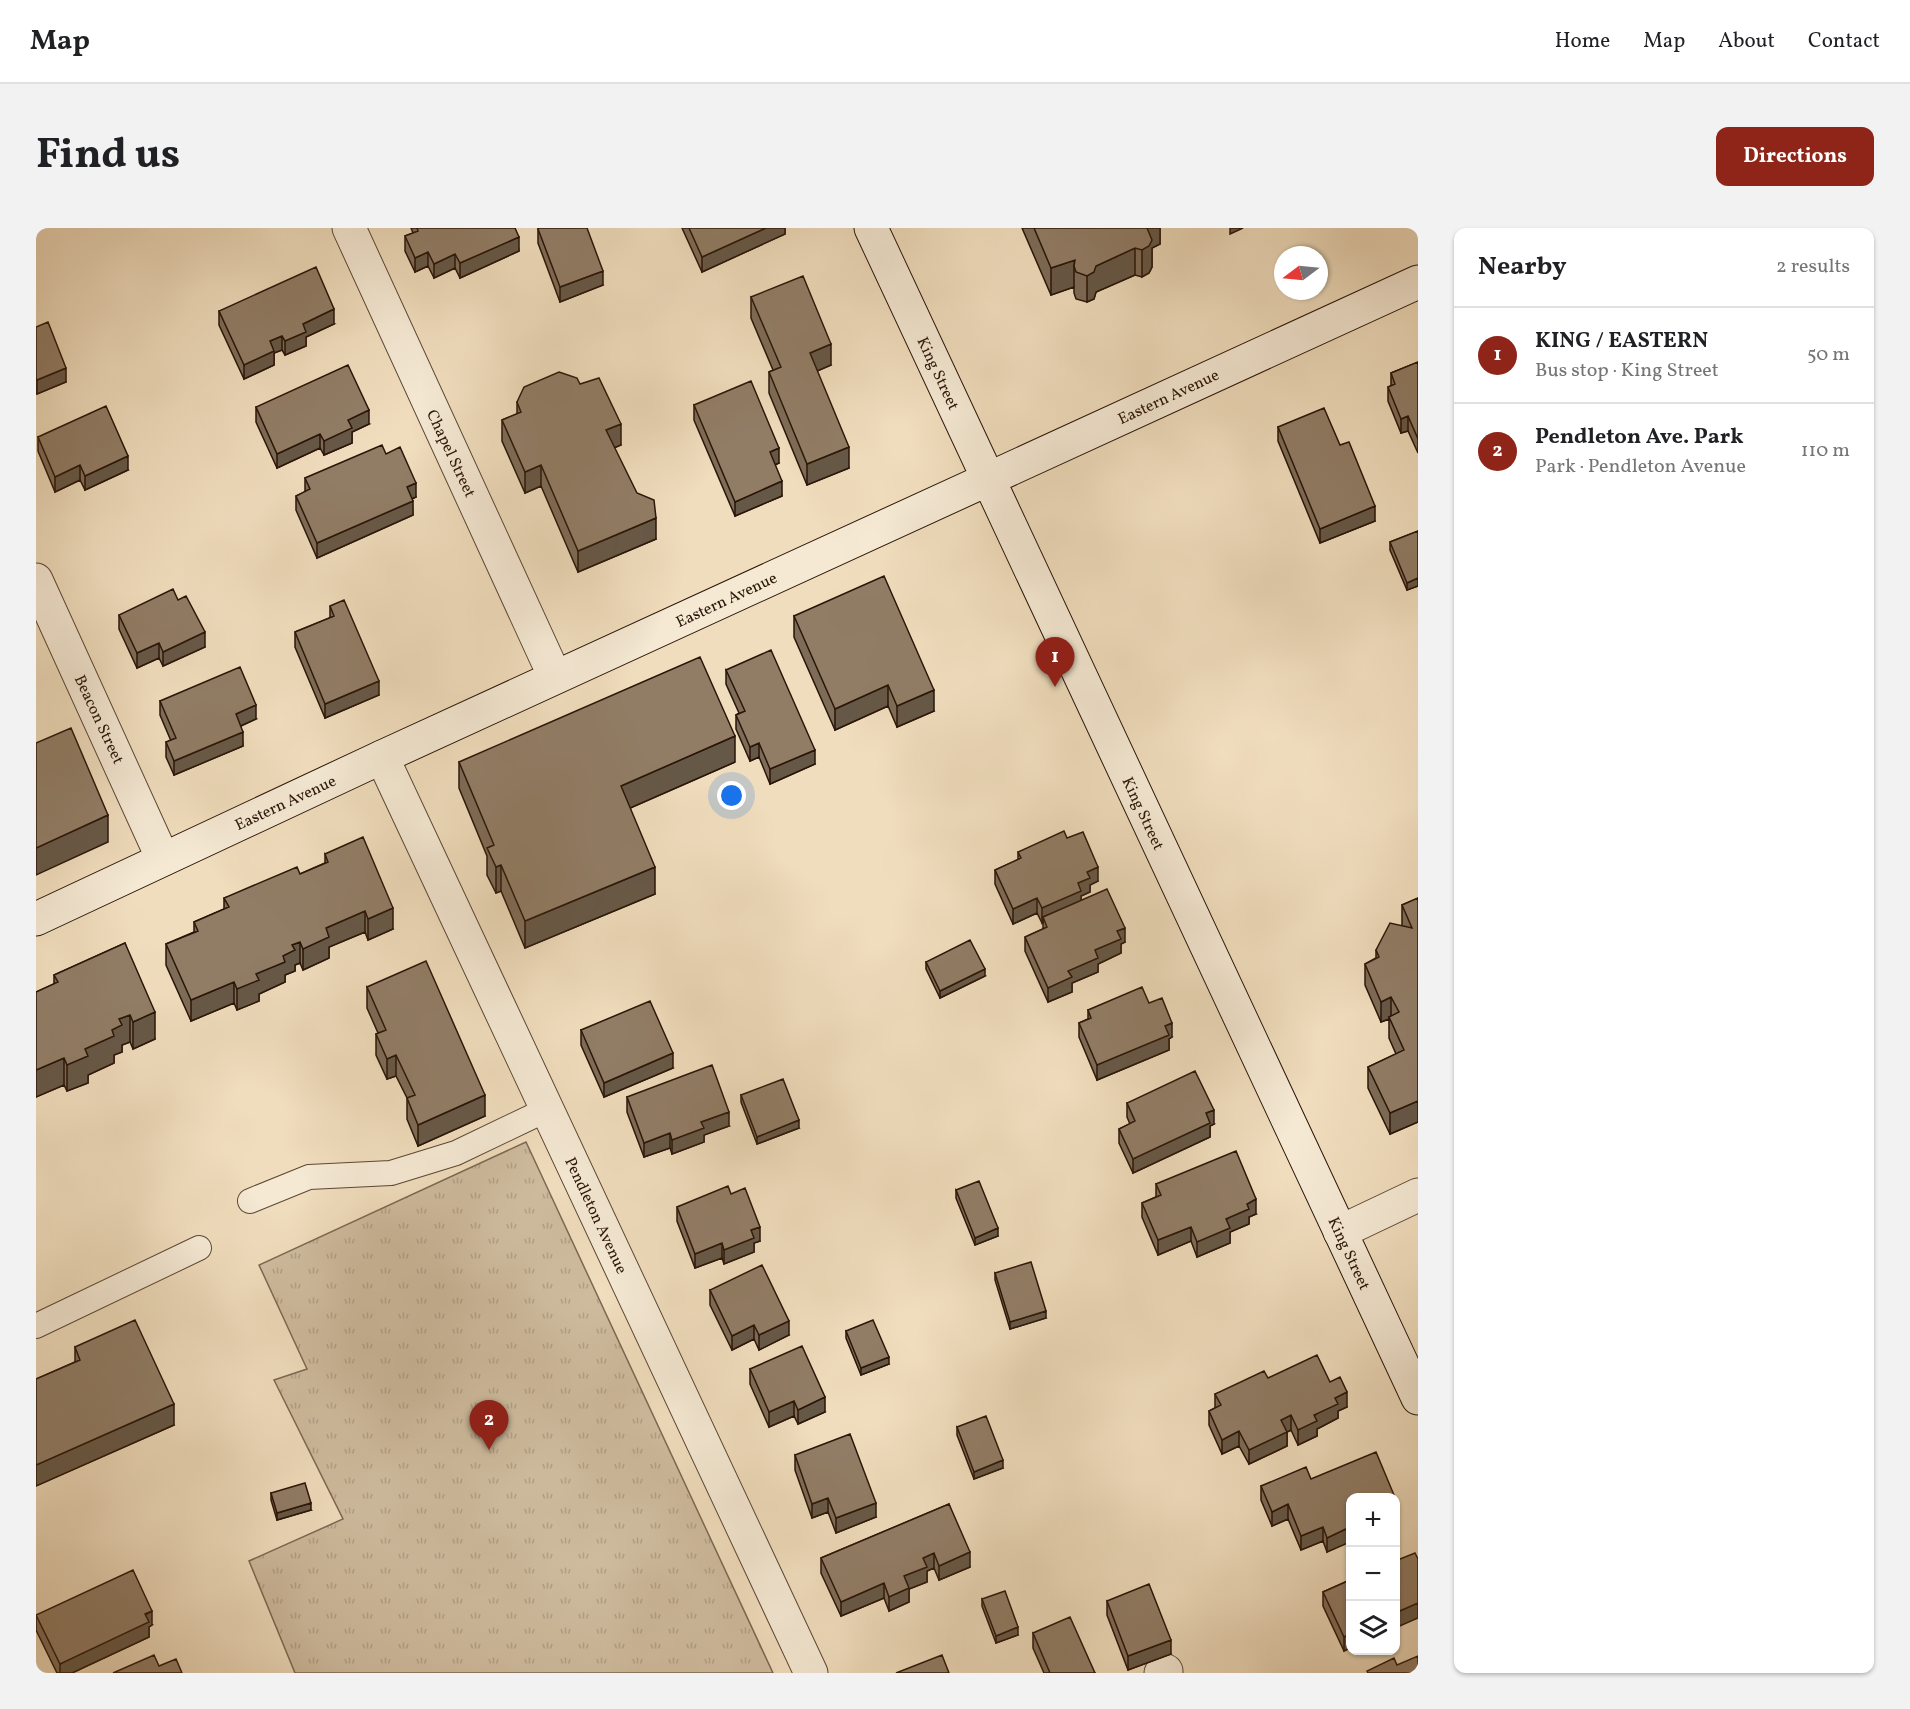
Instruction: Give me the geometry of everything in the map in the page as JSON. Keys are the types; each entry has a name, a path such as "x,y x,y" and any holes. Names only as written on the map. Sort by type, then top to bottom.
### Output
{"street":[{"name":"Chapel Street","path":"349,228 555,677"},
{"name":"King Street","path":"871,228 1418,1398"},
{"name":"Eastern Avenue","path":"36,919 555,677 1418,282"},
{"name":"Beacon Street","path":"36,580 163,859"},
{"name":"Pendleton Avenue","path":"382,757 811,1673"},
{"path":"1340,1232 1418,1195"}],"lane":[{"path":"250,1201 309,1177 391,1173 456,1153 548,1109"},
{"path":"36,1326 199,1248"}],"green space":[{"path":"526,1142 773,1673 295,1673 249,1561 343,1519 274,1380 307,1369 259,1265"}],"building":[{"path":"417,228 515,228 519,237 460,263 455,254 434,264 428,252 415,258 405,236 418,231"},
{"path":"539,228 587,228 603,271 560,287"},
{"path":"689,228 766,228 702,257"},
{"path":"1034,228 1147,228 1152,240 1149,246 1142,250 1135,248 1096,266 1094,272 1087,276 1076,272 1075,260 1051,268"},
{"path":"316,267 334,309 303,324 306,332 285,341 282,336 270,341 274,351 244,365 219,311"},
{"path":"803,276 831,344 810,353 849,447 807,464 769,372 781,367 751,297"},
{"path":"48,322 66,368 37,380 36,327"},
{"path":"1418,362 1418,439 1408,416 1401,419 1388,387 1395,384 1391,373"},
{"path":"348,365 369,410 348,420 352,428 324,441 320,434 277,454 256,407"},
{"path":"559,372 577,378 580,384 599,378 621,424 606,430 637,493 654,500 656,518 578,551 541,465 525,472 502,420 521,412 517,402 524,387"},
{"path":"751,381 779,448 770,452 782,481 735,502 694,405"},
{"path":"106,406 128,456 85,476 80,465 55,477 38,437"},
{"path":"1324,408 1340,445 1349,442 1375,506 1320,529 1278,427"},
{"path":"382,445 386,454 400,447 416,483 407,487 413,501 317,543 296,496 310,489 305,478"},
{"path":"1418,531 1418,578 1407,583 1390,542"},
{"path":"884,576 934,690 897,706 888,685 835,709 794,616"},
{"path":"173,589 178,600 186,596 205,632 163,652 159,643 137,653 119,615"},
{"path":"344,600 379,681 325,704 295,632 334,616 330,606"},
{"path":"771,650 815,750 770,769 759,743 750,747 736,715 745,711 726,670"},
{"path":"700,657 735,736 621,786 655,867 525,921 501,865 496,867 487,848 494,845 459,762"},
{"path":"240,667 256,705 236,714 243,732 174,761 166,742 176,738 160,701"},
{"path":"71,728 108,815 36,848 36,743"},
{"path":"1064,831 1067,838 1083,832 1098,867 1087,872 1090,878 1078,883 1081,891 1042,908 1037,898 1013,909 995,870 1021,858 1018,852"},
{"path":"363,837 393,908 368,919 365,911 326,928 329,937 303,949 300,942 292,945 295,950 283,956 285,962 256,974 259,980 237,989 234,982 191,1000 166,944 198,931 194,922 229,907 224,898 297,867 300,874 328,862 325,854"},
{"path":"1107,889 1125,928 1117,931 1121,939 1095,950 1098,958 1068,971 1072,977 1048,988 1025,937 1047,927 1043,917"},
{"path":"1418,898 1418,1101 1390,1113 1368,1067 1404,1050 1389,1017 1399,1012 1391,997 1381,1002 1365,964 1379,957 1376,950 1390,923 1412,928 1402,905"},
{"path":"970,940 985,969 940,991 926,962"},
{"path":"125,943 155,1012 133,1022 130,1015 119,1019 122,1025 112,1030 114,1036 85,1049 88,1056 67,1065 64,1058 36,1070 36,992 58,982 54,975"},
{"path":"426,961 485,1095 418,1125 407,1098 415,1095 396,1055 387,1059 376,1034 386,1030 367,987"},
{"path":"1142,987 1149,1003 1162,998 1172,1023 1165,1026 1169,1035 1097,1065 1079,1023 1091,1018 1088,1010"},
{"path":"650,1001 673,1053 604,1083 581,1030"},
{"path":"712,1065 729,1112 701,1122 704,1128 672,1140 670,1133 644,1143 627,1097"},
{"path":"1195,1071 1214,1110 1206,1113 1210,1123 1133,1159 1119,1129 1135,1121 1127,1103"},
{"path":"783,1079 799,1120 757,1137 741,1095"},
{"path":"1236,1151 1256,1199 1247,1204 1249,1209 1226,1219 1230,1228 1197,1242 1191,1227 1158,1240 1142,1203 1161,1195 1156,1184"},
{"path":"979,1181 998,1228 975,1238 956,1190"},
{"path":"728,1186 731,1194 745,1188 760,1227 751,1230 754,1238 724,1250 722,1243 695,1254 677,1207"},
{"path":"1031,1262 1046,1311 1010,1322 995,1273"},
{"path":"762,1265 789,1321 759,1335 754,1325 732,1336 710,1290"},
{"path":"135,1320 174,1404 36,1465 36,1379 80,1360 75,1347"},
{"path":"873,1320 889,1357 861,1368 846,1331"},
{"path":"802,1346 825,1397 798,1410 794,1401 769,1412 750,1369"},
{"path":"1317,1355 1330,1382 1340,1377 1347,1392 1335,1398 1338,1404 1314,1415 1317,1421 1298,1430 1291,1415 1281,1420 1287,1432 1249,1450 1239,1431 1222,1440 1209,1411 1221,1405 1215,1394 1264,1371 1268,1378"},
{"path":"986,1416 1003,1460 974,1472 957,1427"},
{"path":"850,1434 876,1503 836,1518 828,1498 812,1504 795,1455"},
{"path":"1376,1452 1393,1493 1346,1493 1346,1529 1327,1538 1323,1527 1301,1536 1288,1504 1272,1512 1261,1486 1306,1467 1311,1479"},
{"path":"305,1483 311,1503 277,1513 271,1493"},
{"path":"949,1504 970,1552 939,1566 934,1553 923,1558 927,1567 904,1576 909,1588 889,1597 884,1583 841,1602 821,1558"},
{"path":"1415,1553 1418,1559 1418,1603 1400,1611 1400,1601 1400,1559"},
{"path":"133,1570 152,1611 145,1614 149,1622 60,1664 36,1615"},
{"path":"1346,1582 1346,1636 1344,1637 1323,1592"},
{"path":"1149,1584 1171,1640 1128,1656 1107,1601"},
{"path":"1005,1591 1018,1627 996,1636 982,1599"},
{"path":"1070,1617 1095,1673 1050,1673 1033,1633"},
{"path":"154,1655 159,1666 176,1659 182,1673 113,1673"},
{"path":"942,1655 949,1673 896,1673"},
{"path":"1418,1656 1418,1673 1368,1673 1367,1671 1394,1658 1397,1665"}],"place":[{"name":"KING / EASTERN","path":"1055,687"},
{"name":"Pendleton Ave. Park","path":"489,1450"}]}
